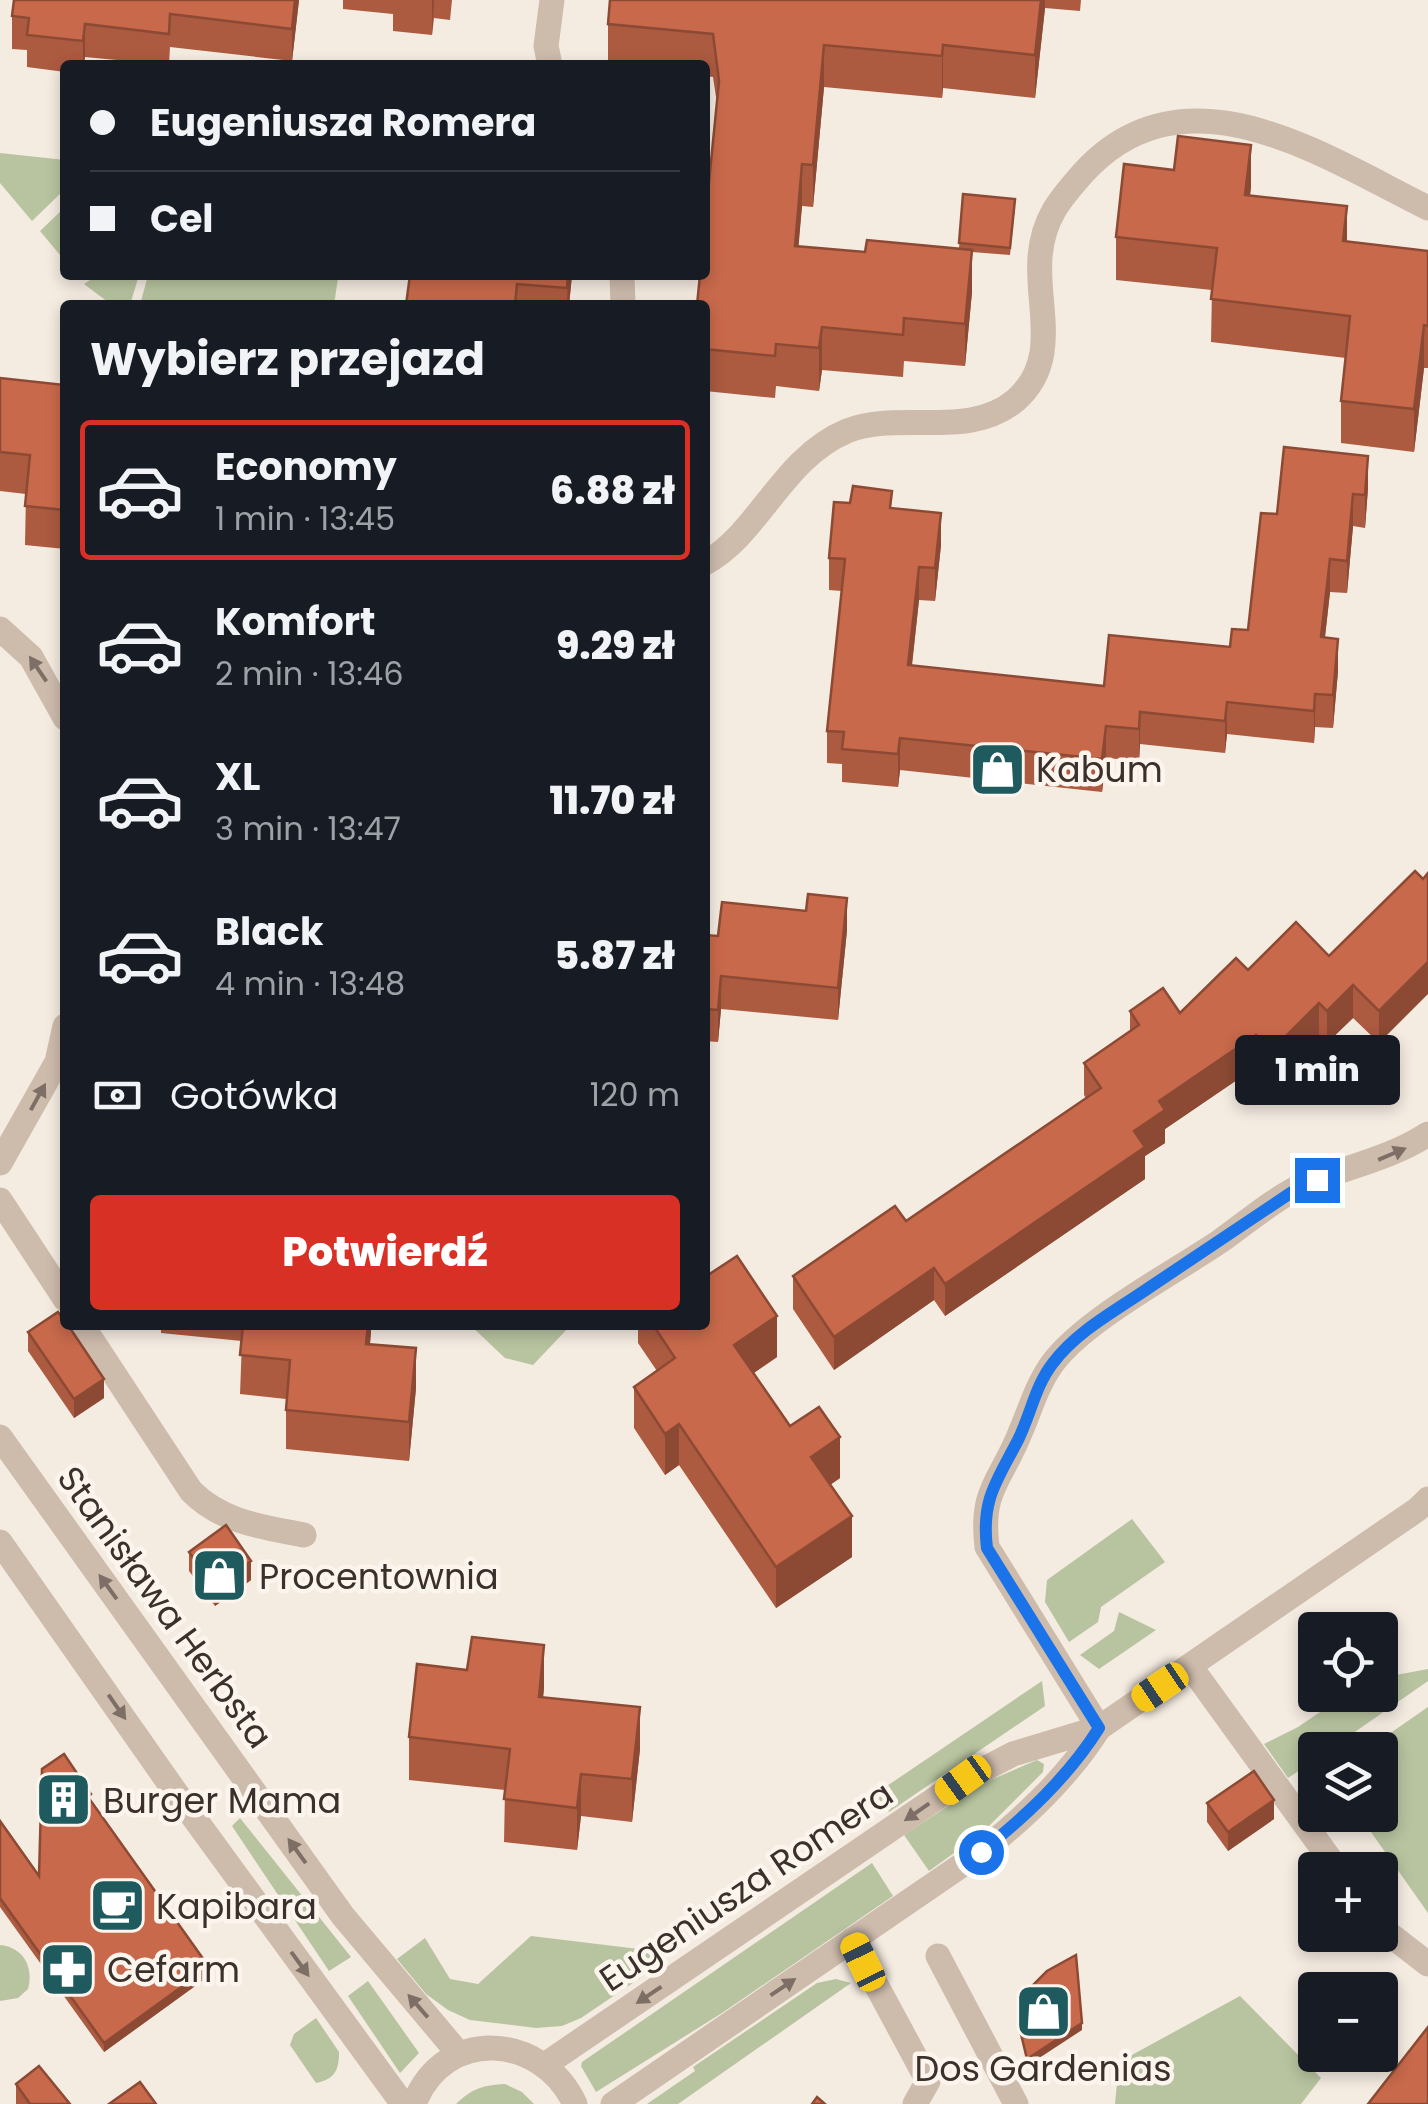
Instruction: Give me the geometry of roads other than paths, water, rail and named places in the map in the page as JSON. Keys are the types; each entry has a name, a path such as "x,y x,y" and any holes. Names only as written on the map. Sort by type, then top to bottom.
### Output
{"street":[{"path":"549,60 546,46 552,0"},
{"path":"710,560 727,549 810,453 848,430 892,422 952,423 988,414 1016,400 1036,370 1046,338 1040,260 1044,226 1064,193 1091,164 1121,142 1166,123 1209,119 1250,127 1282,138 1428,208"},
{"path":"0,629 31,657 60,709"},
{"path":"0,1163 57,1062 60,1048"},
{"path":"1099,1728 987,1548 984,1521 988,1498 1018,1439 1037,1389 1053,1362 1090,1327 1298,1188 1391,1155 1428,1134"},
{"path":"0,1200 60,1291"},
{"path":"85,1330 191,1490 207,1508 262,1527 304,1534"},
{"name":"Stanisława Herbsta","path":"0,1437 344,1916 460,2054"},
{"name":"Eugeniusza Romera","path":"546,2064 963,1780 1013,1754 1099,1728 1425,1504"},
{"path":"0,1542 192,1816 403,2104"},
{"path":"1190,1666 1325,1852"},
{"name":"Eugeniusza Romera","path":"613,2104 1002,1836 1076,1764 1099,1728"},
{"path":"852,1940 928,2081 915,2104"},
{"path":"1398,1941 1428,1964"},
{"path":"938,1956 1016,2104"},
{"path":"414,2104 420,2088 438,2068 460,2054 487,2047 523,2052 546,2064 562,2080 575,2104"}],"place":[{"name":"Kabum","path":"997,769"},
{"name":"Procentownia","path":"220,1576"},
{"name":"Burger Mama","path":"64,1800"},
{"name":"Kapibara","path":"117,1906"},
{"name":"Cefarm","path":"68,1969"},
{"name":"Dos Gardenias","path":"1043,2012"}]}
